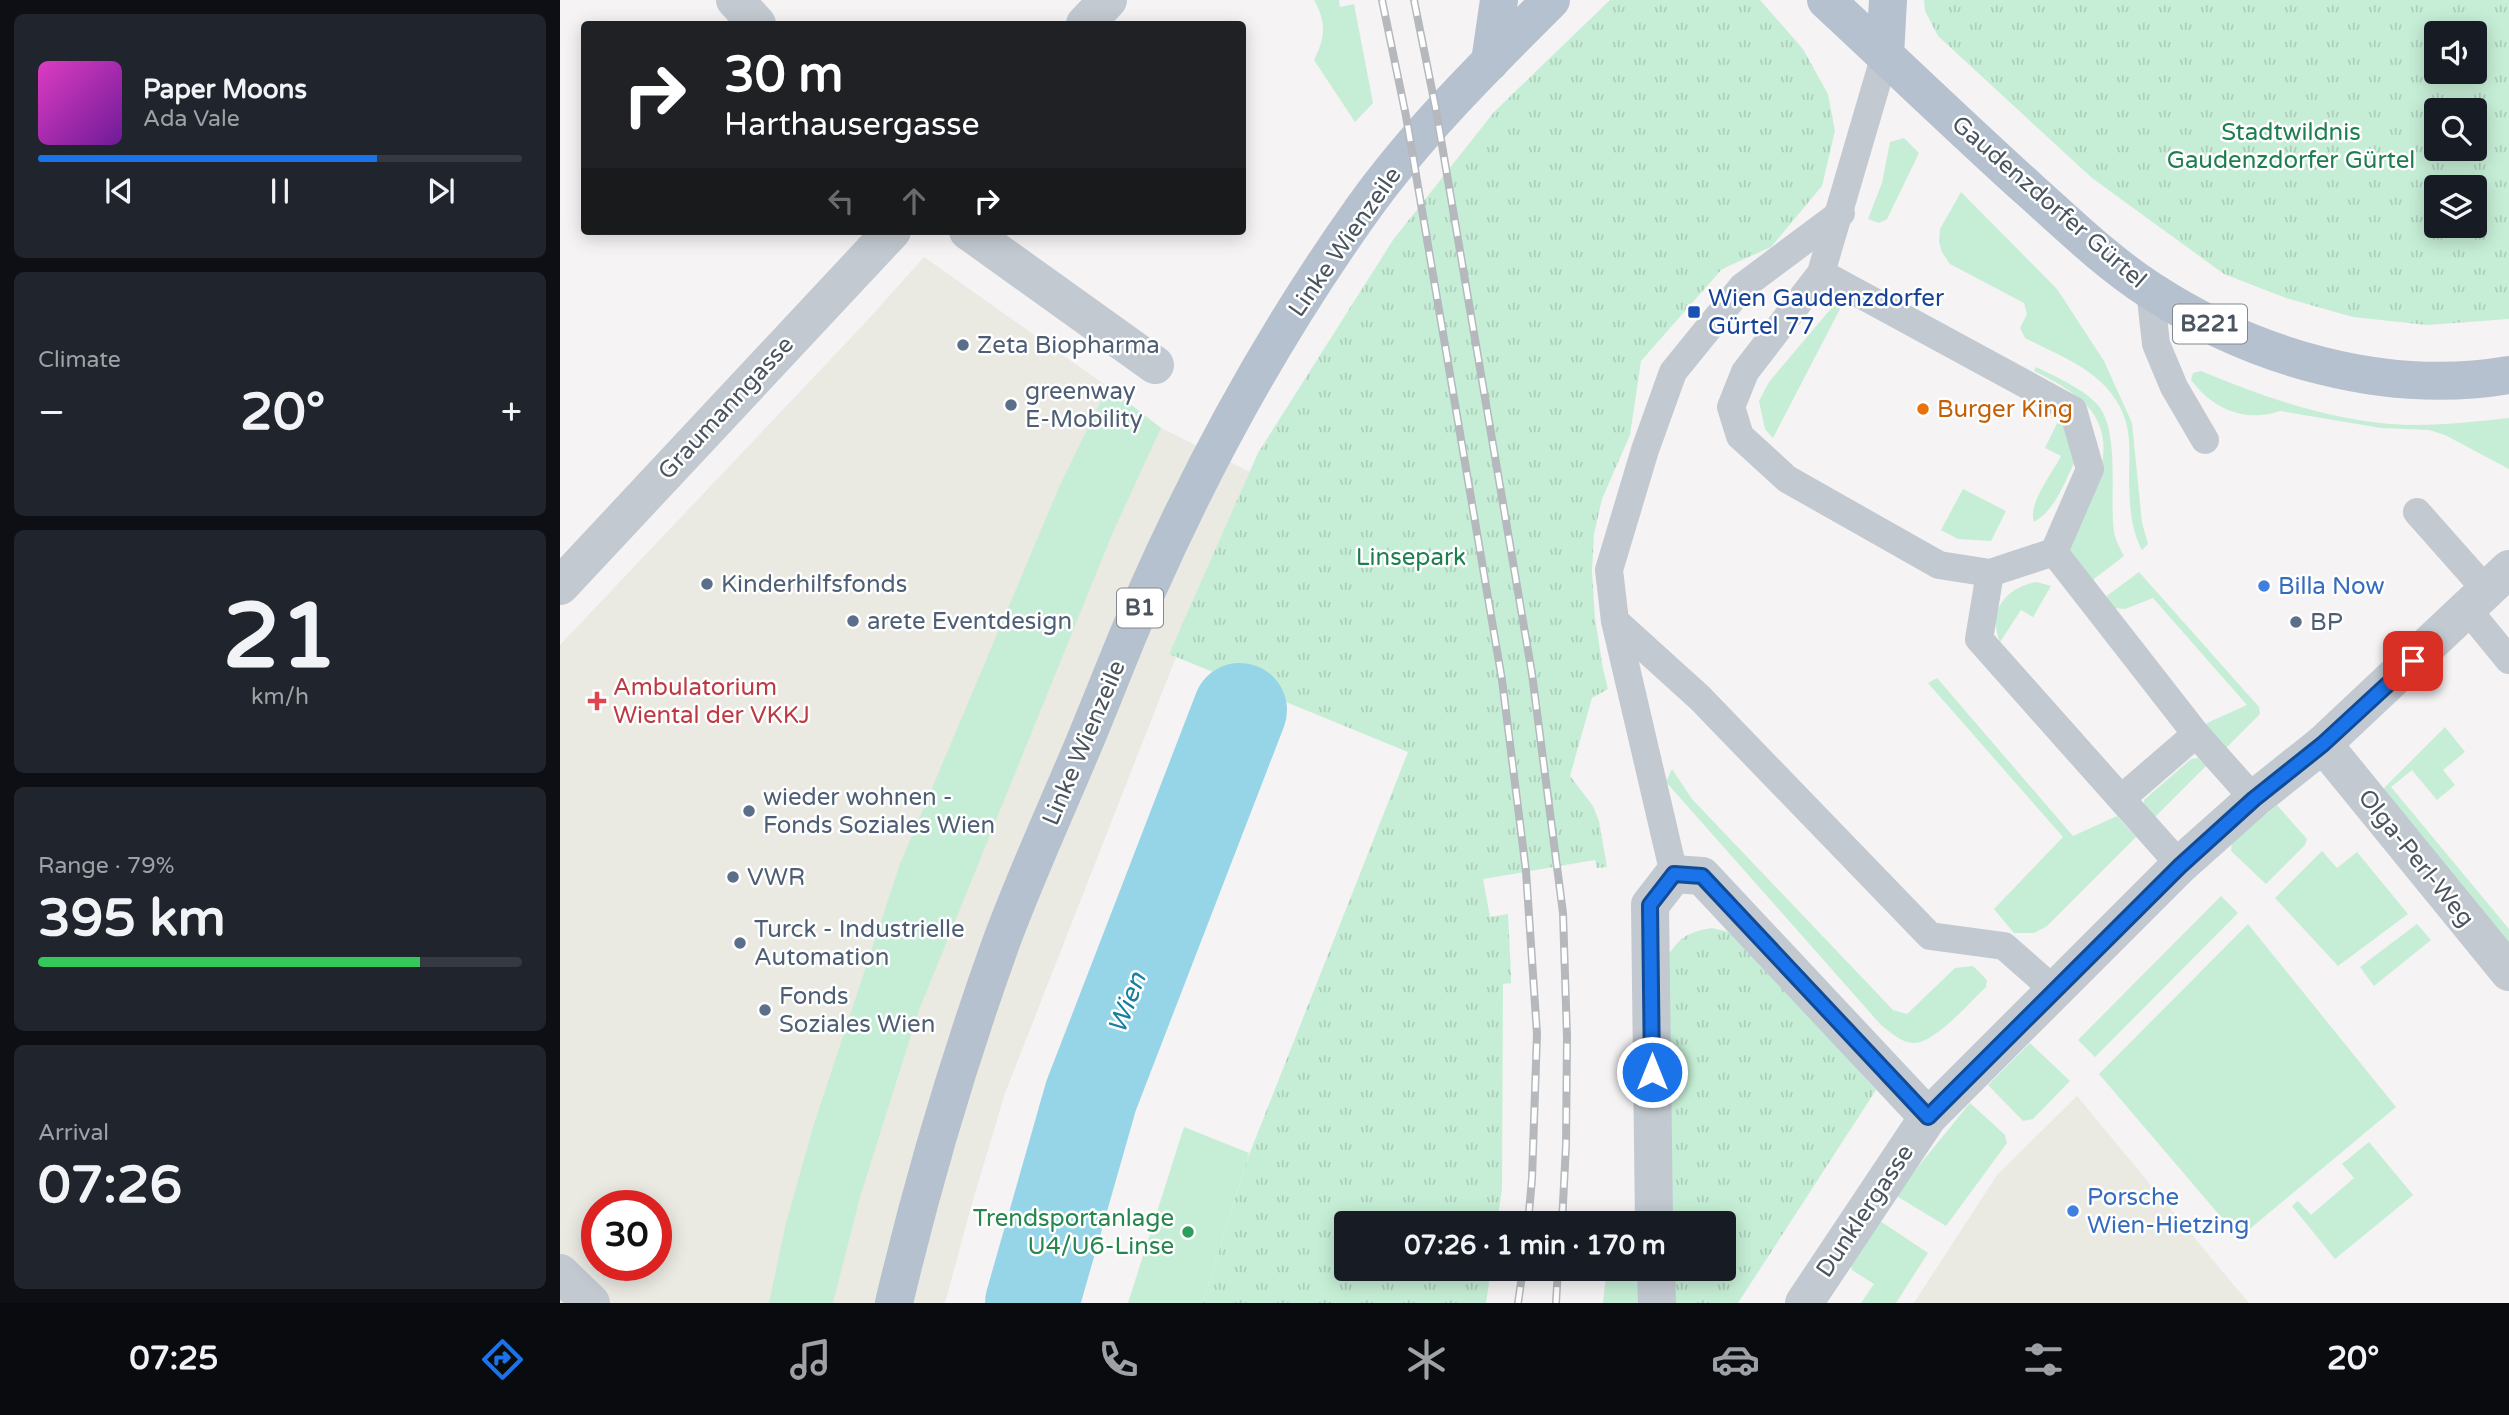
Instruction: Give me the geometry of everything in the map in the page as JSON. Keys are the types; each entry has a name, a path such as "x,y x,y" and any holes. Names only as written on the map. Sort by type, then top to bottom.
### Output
{"main road":[{"path":"1490,62 1499,0"},
{"name":"Linke Wienzeile","path":"894,1303 919,1200 954,1083 1003,939 1148,590 1205,471 1252,384 1306,294 1364,207 1426,131 1551,0"},
{"name":"Gaudenzdorfer Gürtel","path":"1826,0 1925,95 2098,251 2150,290 2204,321 2257,345 2315,364 2378,377 2440,380 2509,375"},
{"path":"1885,55 1888,0"}],"street":[{"path":"735,0 754,21"},
{"path":"1088,21 1108,0"},
{"name":"Graumanngasse","path":"560,586 888,235"},
{"path":"974,235 1155,365"},
{"path":"2323,744 2488,590"},
{"name":"Dunklergasse","path":"1804,1303 1928,1117 2180,866 2254,799 2323,744"},
{"name":"Olga-Perl-Weg","path":"2323,744 2509,972"},
{"path":"1654,1211 1650,905 1674,874 1702,876 1928,1117"},
{"path":"560,1273 591,1303"},
{"path":"1656,1281 1657,1303"}],"lane":[{"path":"1821,273 2073,410 2090,468 2054,552 1990,573 1939,565 1787,480 1740,436 1731,407 1745,372 1821,273 1885,55"},
{"path":"1674,874 1615,621 1609,570 1672,372 1742,287 1840,213"},
{"path":"2150,290 2156,344 2174,387 2205,440"},
{"path":"2417,512 2488,590 2509,660"},
{"path":"2054,552 2196,734 2254,799"},
{"path":"1990,573 1979,639 2180,866"},
{"path":"1615,621 1700,698 1930,936 2004,946 2054,990"},
{"path":"2122,798 2196,734"}],"shaded area":[{"path":"924,257 1108,387 1161,428 1250,472 1169,654 1176,657 1005,1093 945,1303 560,1303 560,645 865,323"},
{"name":"Porsche Wien-Hietzing","path":"2077,1096 2249,1303 1914,1303 1997,1175"}],"green space":[{"path":"1314,0 1339,0 1340,7 1354,4 1373,103 1355,122 1314,60 1320,45 1323,23"},
{"name":"Linsepark","path":"1610,0 1760,0 1803,49 1828,94 1835,131 1822,186 1771,247 1722,269 1641,361 1630,435 1602,499 1594,534 1592,572 1595,618 1608,689 1592,698 1570,776 1593,806 1599,821 1607,867 1597,868 1595,860 1483,879 1490,917 1508,914 1511,974 1511,983 1503,984 1502,1189 1499,1211 1334,1211 1334,1281 1489,1281 1486,1303 1203,1303 1247,1160 1408,752 1169,654 1258,453 1393,240 1494,112"},
{"name":"Stadtwildnis Gaudenzdorfer Gürtel","path":"1924,0 2509,0 2509,319 2427,325 2353,317 2286,298 2224,274 2092,178 1938,36 1925,11"},
{"path":"1904,138 1919,153 1887,219 1879,223 1868,219 1882,183 1890,142"},
{"path":"1961,192 2057,289 2104,361 2132,423 2142,523 2148,544 2142,550 2131,516 2129,436 2119,405 2110,391 2085,370 2025,338 2020,328 2027,314 2024,303 1950,264 1939,242 1940,229"},
{"path":"1834,305 1840,309 1773,438 1765,429 1759,401 1769,382"},
{"path":"2036,367 2090,397 2104,414 2109,429 2114,531 2124,556 2090,582 2066,551 2100,474 2102,434 2095,416 2080,399 2034,371"},
{"path":"2201,371 2294,405 2367,421 2421,425 2509,418 2509,469 2445,435 2429,430 2381,428 2280,411 2254,415 2231,411 2209,399 2191,380 2193,373"},
{"path":"1108,387 1161,428 1113,532 919,1010 860,1197 833,1303 769,1303 786,1223 814,1124 900,864 1060,485"},
{"path":"2061,415 2074,463 2053,504 2034,522 2037,498 2061,456 2045,448"},
{"path":"1963,489 2006,511 1991,541 1958,539 1941,530"},
{"path":"2139,572 2259,707 2260,714 2225,749 2207,731 2207,723 2247,705 2153,598 2125,609 2113,608 2104,598"},
{"path":"2037,582 2051,586 2033,617 2021,610 2000,642 1996,620 2002,602 2016,589"},
{"path":"1937,678 2073,836 2117,816 2136,837 2047,926 2034,933 2014,933 1994,909 2063,837 1928,683"},
{"path":"2445,727 2465,752 2443,770 2455,785 2437,800 2412,770 2391,787 2509,929 2509,943 2385,793 2384,788"},
{"path":"2198,758 2206,766 2153,819 2144,809 2144,800 2191,759"},
{"path":"1672,769 1692,799 1893,1010 1907,1014 1955,968 1973,966 1987,980 1986,987 1942,1029 1923,1041 1910,1043 1892,1034 1881,1025 1666,782"},
{"path":"2277,805 2307,839 2305,845 2266,884 2231,851 2232,842"},
{"path":"2322,851 2337,868 2357,852 2408,914 2338,966 2275,898"},
{"path":"2221,896 2238,913 2095,1057 2078,1040"},
{"path":"2248,924 2396,1107 2239,1238 2099,1074"},
{"path":"2417,924 2431,940 2374,986 2360,967"},
{"path":"1712,928 1729,932 1746,944 1876,1090 1738,1303 1671,1303 1670,1281 1736,1281 1736,1211 1669,1211 1667,957 1685,936"},
{"path":"2030,1043 2070,1081 2033,1119 2023,1121 1988,1085"},
{"path":"1970,1103 2005,1135 2007,1143 1946,1226 1895,1195"},
{"name":"Trendsportanlage U4/U6-Linse","path":"1184,1127 1249,1153 1203,1303 1128,1303"},
{"path":"2369,1142 2413,1195 2335,1259 2292,1206 2298,1201 2311,1215 2354,1178 2342,1164"},
{"path":"1877,1219 1928,1253 1896,1303 1861,1303 1874,1284 1852,1270 1850,1262"},
{"path":"1606,1281 1642,1281 1643,1303 1603,1303"}],"waterway":[{"name":"Wien","path":"1032,1303 1091,1096 1240,710"}],"railway":[{"path":"1382,0 1406,116 1502,680 1526,871 1537,1034 1529,1211"},
{"path":"1414,0 1436,110 1532,674 1563,913 1567,1037 1563,1211"},
{"path":"1518,1303 1521,1281"},
{"path":"1556,1303 1557,1281"}],"place":[{"name":"Wien Gaudenzdorfer Gürtel 77","path":"1694,312"},
{"name":"Zeta Biopharma","path":"963,345"},
{"name":"greenway E-Mobility","path":"1011,405"},
{"name":"Burger King","path":"1923,409"},
{"name":"Kinderhilfsfonds","path":"707,584"},
{"name":"Billa Now","path":"2264,586"},
{"name":"arete Eventdesign","path":"853,621"},
{"name":"BP","path":"2296,622"},
{"name":"Ambulatorium Wiental der VKKJ","path":"597,701"},
{"name":"wieder wohnen - Fonds Soziales Wien","path":"749,811"},
{"name":"VWR","path":"733,877"},
{"name":"Turck - Industrielle Automation","path":"740,943"},
{"name":"Fonds Soziales Wien","path":"765,1010"},
{"name":"Porsche Wien-Hietzing","path":"2073,1211"},
{"name":"Trendsportanlage U4/U6-Linse","path":"1188,1232"}],"route":[{"path":"1652,1072 1650,905 1674,874 1702,876 1928,1117 2180,866 2254,799 2323,744 2413,661"}]}
